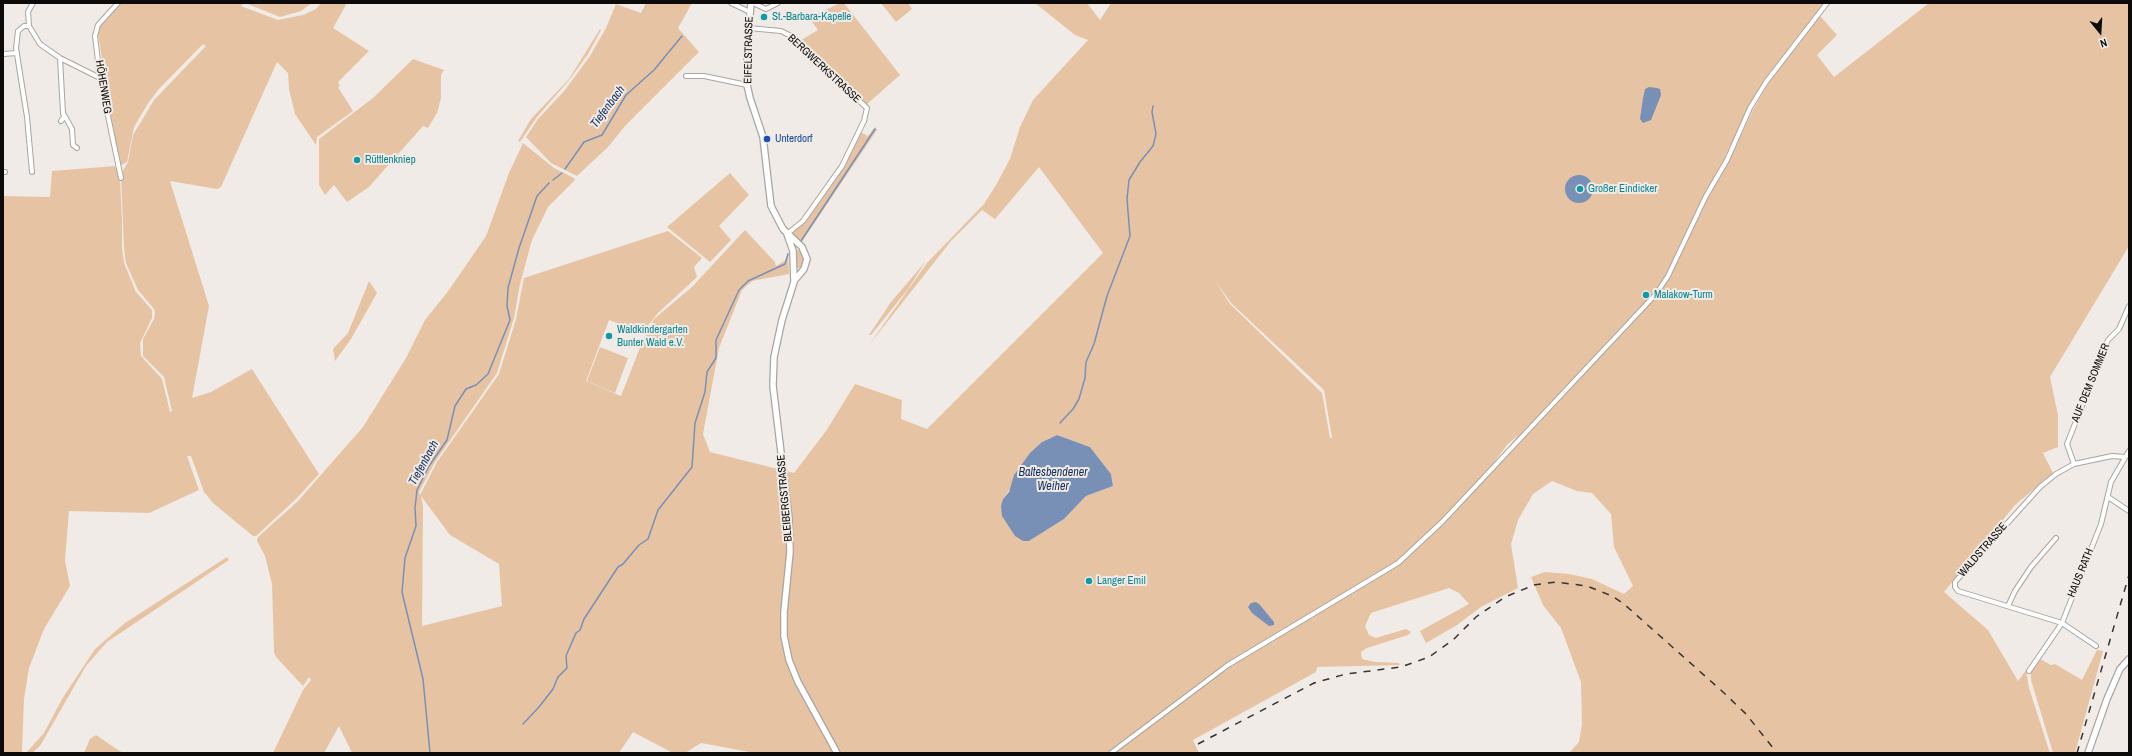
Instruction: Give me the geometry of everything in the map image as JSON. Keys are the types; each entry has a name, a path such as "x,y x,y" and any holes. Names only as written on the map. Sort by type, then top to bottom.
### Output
{"street":[{"path":"33,3 28,12 29,26 40,44 60,58 100,78"},
{"name":"HÖHENWEG","path":"118,3 103,19 96,30 95,36 100,78 121,178"},
{"path":"731,3 750,12"},
{"path":"752,3 766,9 778,3"},
{"name":"EIFELSTRASSE","path":"752,3 749,28 747,85 763,137 771,206 786,234"},
{"path":"1112,753 1228,665 1398,563 1442,522 1656,294 1668,276 1706,196 1728,160 1750,108 1766,82 1827,3"},
{"path":"29,26 24,26 18,31 17,53 27,117 32,172"},
{"name":"BERGWERKSTRASSE","path":"749,28 781,31 789,35 867,108 864,121 842,166 803,221 786,234"},
{"path":"3,54 17,53"},
{"path":"60,58 64,117 61,121"},
{"path":"686,76 704,76 747,85"},
{"path":"63,113 72,129 74,145 77,148"},
{"path":"786,234 802,247"},
{"name":"BLEIBERGSTRASSE","path":"786,234 792,251 795,267 794,282 782,320 774,365 773,386 788,519 790,552 784,612 784,636 789,660 798,682 837,753"},
{"path":"792,251 796,246 802,247"},
{"name":"BLEIBERGSTRASSE","path":"794,282 801,273 807,259 802,247"},
{"path":"795,267 797,272 801,273"},
{"name":"AUF DEM SOMMER","path":"2074,464 2067,444 2108,340 2118,329 2129,306"},
{"name":"HAUS RATH","path":"2029,671 2062,623 2101,524 2111,482 2118,468 2129,452"},
{"name":"WALDSTRASSE","path":"2096,646 2062,623 1958,591 1955,587 1955,582 2040,487 2056,474 2074,464 2112,456 2125,458"},
{"path":"2108,497 2129,511"},
{"path":"2008,606 2015,591 2031,567 2056,538"},
{"path":"2088,753 2107,699 2120,669 2129,659"}],"shaded area":[{"path":"120,3 244,3 241,6 278,20 303,15 316,9 321,3 347,3 333,28 369,51 338,82 340,86 338,87 353,111 317,137 316,145 295,114 289,89 288,73 277,62 221,187 217,189 170,181 209,306 192,398 211,392 252,369 319,474 295,500 256,536 253,536 213,503 204,492 191,456 187,456 199,490 149,513 69,511 65,560 70,586 44,629 29,668 24,699 22,752 3,753 3,196 50,197 52,171 115,166 120,178 122,248 124,263 136,292 152,310 152,318 140,343 141,356 162,379 170,412 172,411 164,377 143,356 143,339 154,319 155,313 154,309 138,290 126,263 121,174 128,162 133,135 154,100 206,46 203,44 158,90 147,105 134,127 127,162 120,166 115,147 98,33 100,25"},
{"path":"245,3 312,3 301,11 280,17"},
{"path":"646,3 692,3 678,28 699,52 625,126 608,147 577,176 551,163 526,137 538,119 565,90 590,56 606,28 616,4 641,13"},
{"path":"840,3 844,3 900,75 866,105 798,42 818,30 809,18"},
{"path":"881,3 908,3 912,9 896,22"},
{"path":"1035,3 1087,3 1100,20 1111,3 1825,3 1764,80 1725,156 1731,157 1753,110 1771,79 1803,35 1820,16 1837,35 1817,55 1834,77 1929,3 2129,3 2129,246 2050,377 2058,415 2058,447 2043,453 2053,473 2015,505 1944,592 1988,630 2018,681 2026,670 2029,688 2050,753 1569,753 1579,742 1582,724 1581,682 1561,628 1543,605 1531,577 1545,572 1569,574 1592,579 1624,594 1633,586 1614,547 1611,514 1592,493 1577,491 1552,481 1533,494 1518,520 1511,544 1518,588 1481,607 1457,625 1426,643 1420,631 1469,604 1459,593 1449,588 1371,613 1365,626 1369,635 1376,638 1406,629 1411,632 1408,635 1367,648 1361,652 1362,659 1375,662 1399,663 1400,665 1317,667 1316,672 1193,740 1199,753 755,753 701,743 685,753 673,753 633,732 619,753 352,753 339,726 324,753 273,753 303,690 311,680 309,677 303,686 276,657 274,652 272,584 265,556 257,541 258,537 298,501 363,427 406,358 425,320 449,290 486,236 509,173 523,143 554,168 574,178 575,180 548,207 532,240 520,284 514,318 497,373 435,462 419,492 420,495 437,462 499,374 516,319 524,278 668,231 702,258 694,267 697,277 658,313 642,333 609,320 586,381 621,396 643,340 654,319 692,287 745,230 775,262 776,266 786,260 788,251 789,274 752,281 742,290 719,348 703,434 710,452 794,473 826,431 855,384 902,400 901,419 927,429 1103,253 1039,167 995,219 982,210 951,241 869,345 927,263 984,204 1010,159 1020,127 1033,100 1088,40 1075,35","holes":["1214,279 1231,303 1324,390 1332,438 1330,438 1322,393 1230,304","1057,435 1090,447 1111,474 1113,486 1086,496 1064,519 1029,541 1003,499 1042,442","1518,435 1483,481 1481,480 1507,445","421,496 450,535 499,564 502,606 422,626 423,506"]},
{"path":"600,29 601,30 588,54 570,79 537,117 520,142 518,141 531,119 569,79"},
{"path":"413,59 444,70 441,75 441,98 437,113 428,128 423,126 369,187 347,202 334,185 325,195 319,185 319,139 373,98"},
{"path":"875,127 877,130 801,243 791,236 842,167 860,132 868,136"},
{"path":"730,173 749,195 719,226 731,240 710,262 667,227"},
{"path":"797,250 801,250 805,258 802,270 796,267 795,254"},
{"path":"926,261 908,289 871,335 869,335 891,302"},
{"path":"369,281 377,293 351,339 335,361 333,349 348,333"},
{"path":"600,347 628,358 615,393 587,381"},
{"path":"227,557 229,560 107,642 86,666 40,746 32,753 26,753 44,733 62,699 95,649 125,623"},
{"path":"2097,650 2103,651 2075,753 2053,753 2031,680 2031,671 2040,659 2051,665 2055,664 2082,680"},
{"path":"96,735 123,753 84,753 90,739"}],"water":[{"path":"1649,87 1660,89 1661,95 1651,120 1643,123 1640,119 1643,98 1645,89"},
{"path":"1579,175 1589,179 1593,189 1589,199 1579,203 1569,199 1565,189 1569,179"},
{"name":"Baltesbendener Weiher","path":"1057,435 1090,447 1111,474 1113,486 1086,496 1064,519 1029,541 1023,541 1015,536 1002,516 1001,506 1003,499 1009,492 1014,475 1030,453 1042,442"},
{"path":"1256,602 1274,622 1274,625 1269,626 1252,613 1248,607 1251,603"}],"waterway":[{"name":"Tiefenbach","path":"565,169 584,142 602,135 626,95 654,70 682,36"},
{"path":"1060,423 1073,409 1079,399 1085,378 1086,362 1094,344 1107,296 1130,236 1127,199 1129,180 1140,162 1153,146 1156,134 1152,112 1153,106"},
{"path":"801,241 875,129"},
{"name":"Tiefenbach","path":"553,180 562,173"},
{"name":"Tiefenbach","path":"430,753 423,679 402,592 405,558 416,526 415,508 417,490 429,466 447,440 455,406 466,389 476,385 488,374 510,320 507,306 508,288 519,248 537,196 549,183"},
{"path":"523,724 539,707 553,689 558,677 567,668 566,656 576,633 580,630 584,619 618,567 623,564 639,545 648,539 658,510 692,467 695,423 705,392 707,372 716,358 716,340 739,290 748,281 785,264 788,254"}],"railway":[{"path":"2077,753 2129,575"},
{"path":"1198,744 1314,683 1346,674 1401,667 1429,657 1453,640 1476,617 1505,597 1534,585 1556,582 1587,586 1612,596 1624,604 1746,714 1777,753"}],"place":[{"name":"St.-Barbara-Kapelle","path":"764,17"},
{"name":"Unterdorf","path":"767,139"},
{"name":"Rüttlenkniep","path":"357,160"},
{"name":"Großer Eindicker","path":"1580,189"},
{"name":"Malakow-Turm","path":"1646,295"},
{"name":"Waldkindergarten Bunter Wald e.V.","path":"609,336"},
{"name":"Langer Emil","path":"1089,581"}]}
